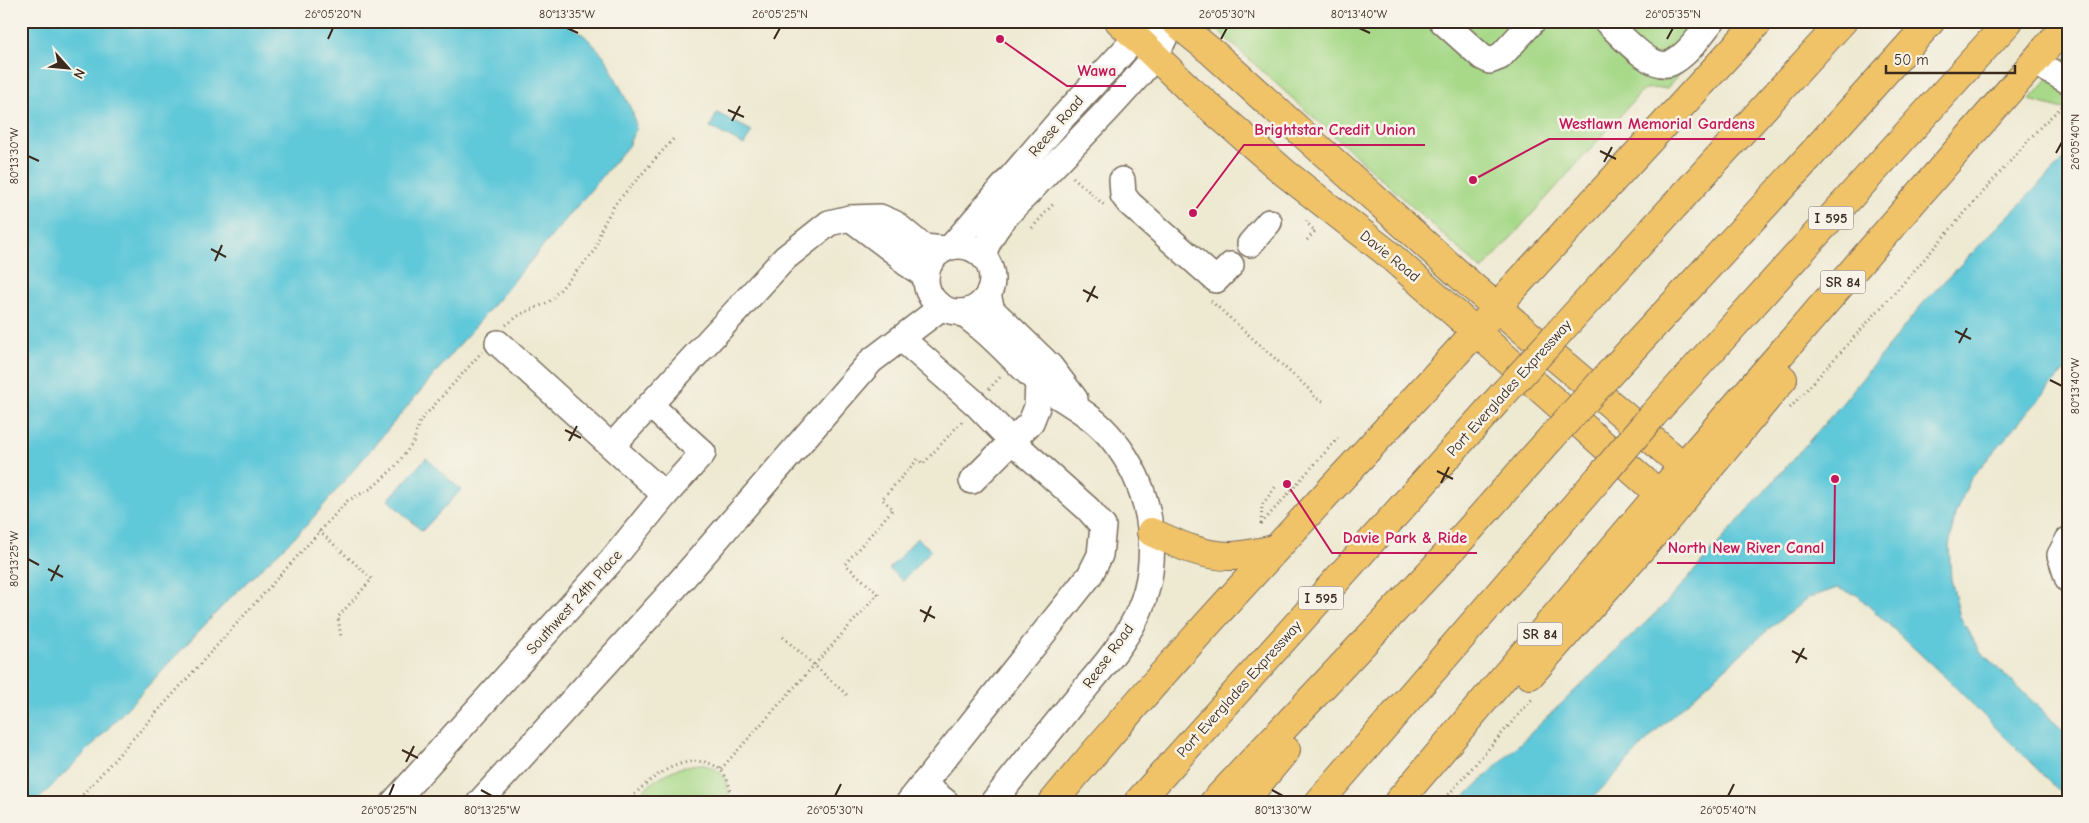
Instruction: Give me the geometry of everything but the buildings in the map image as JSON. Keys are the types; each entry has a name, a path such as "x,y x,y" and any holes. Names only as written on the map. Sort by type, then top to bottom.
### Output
{"main road":[{"name":"Davie Road","path":"1173,21 1214,53 1473,287 1683,466"},
{"path":"1053,802 1275,549 1477,331 1515,286 1759,21"},
{"name":"Port Everglades Expressway","path":"1138,802 1561,330 1843,21"},
{"path":"1214,802 1454,546 1931,21"},
{"name":"I 595","path":"1319,802 1653,415 2009,21"},
{"name":"SR 84","path":"1398,802 1683,466 2068,24"},
{"name":"Davie Road","path":"1127,29 1285,173 1386,252 1660,494"},
{"path":"1422,802 1469,744 1663,524 1790,371 1895,243 2002,98"},
{"path":"1152,532 1180,545 1208,554 1232,556 1275,549"},
{"path":"1243,802 1454,546"}],"street":[{"name":"Reese Road","path":"948,248 1053,129 1127,29 1173,21"},
{"name":"Reese Road","path":"983,256 1001,221 1102,117 1155,56 1173,21"},
{"path":"1442,21 1482,57 1490,61 1500,57 1533,21"},
{"path":"1606,21 1650,61 1661,65 1671,63 1684,53 1712,21"},
{"path":"2034,62 2068,81"},
{"path":"1122,180 1122,195 1129,203 1216,280 1230,265"},
{"path":"480,802 664,600 871,361 914,328 951,310 976,307 988,295 992,285 992,274 989,265 983,256 969,247 923,247 894,223 880,217 850,218 829,223 785,258 612,446"},
{"path":"850,218 899,255 906,263 926,276"},
{"path":"1250,244 1269,222"},
{"path":"948,248 932,260 926,276 930,294 951,310"},
{"name":"Reese Road","path":"988,295 992,310 1050,366 1086,413 1112,439 1125,456 1138,483 1148,512 1152,532 1152,565 1144,599 1131,627 1109,659 993,802"},
{"name":"Reese Road","path":"951,310 978,324 1038,381 1086,413"},
{"path":"496,339 665,495"},
{"path":"902,339 976,404 1012,441 1088,509 1103,526 1100,555 1090,575 916,793 946,802"},
{"path":"972,481 1031,422 1037,407 1038,381"},
{"name":"Southwest 24th Place","path":"394,802 606,567 665,495 703,454 650,405"},
{"path":"2068,540 2060,555 2068,580"}],"path":[{"path":"1785,414 2041,126 2068,101"},
{"path":"76,802 347,501 372,488 394,468 412,443 420,420 496,339 510,320 549,302 594,252 602,227 615,204 675,137"},
{"path":"1032,228 1054,203"},
{"path":"721,769 878,594 845,564 893,509 882,500 918,459 923,464 1015,360"},
{"path":"1277,485 1262,505 1261,524 1338,438"},
{"path":"319,532 372,579 338,617 341,637"},
{"path":"783,638 847,694"},
{"path":"628,802 642,788 676,765 701,762 721,769 729,780 731,802"}],"green space":[{"path":"1207,21 1726,21 1667,88 1644,89 1482,270"},
{"path":"2068,56 2068,110 2029,100"},
{"path":"701,764 715,769 724,776 728,787 729,802 632,802 646,787 672,771 681,767"}],"water":[{"path":"21,21 563,21 585,36 605,57 633,113 636,128 628,146 306,526 228,600 86,752 36,802 21,802"},
{"path":"717,113 752,131 744,145 710,127"},
{"path":"2068,155 2068,369 2061,374 1971,478 1955,514 1949,546 1951,579 1960,617 1980,651 2068,735 2068,800 1946,678 1857,595 1837,588 1808,598 1771,627 1659,728 1589,802 1459,802 1665,604 1840,406 1924,302"},
{"path":"426,458 461,490 422,531 388,500"},
{"path":"917,538 931,550 903,581 889,569"}],"place":[{"name":"Wawa","path":"1000,39"},
{"name":"Westlawn Memorial Gardens","path":"1473,180"},
{"name":"Brightstar Credit Union","path":"1193,213"},
{"name":"North New River Canal","path":"1835,479"},
{"name":"Davie Park & Ride","path":"1287,484"}]}
